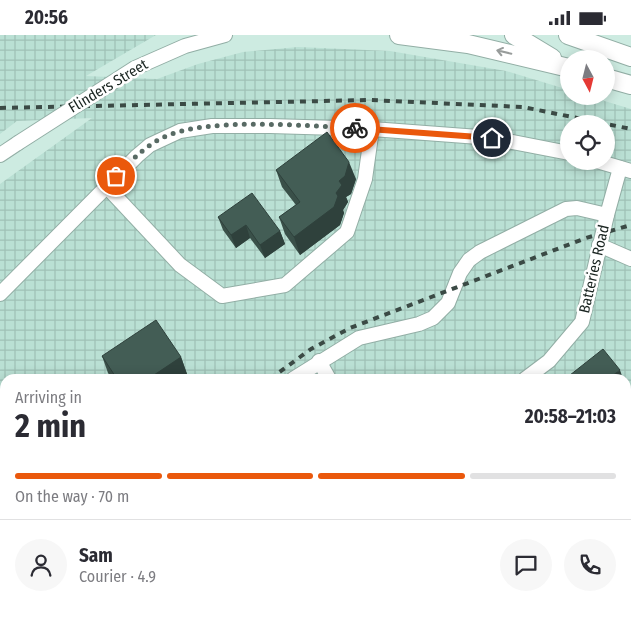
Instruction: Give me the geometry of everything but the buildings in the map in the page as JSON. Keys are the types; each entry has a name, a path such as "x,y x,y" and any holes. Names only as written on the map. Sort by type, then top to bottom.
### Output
{"main road":[{"path":"399,35 468,44 560,64"},
{"path":"514,35 560,61"},
{"path":"568,35 631,57"},
{"path":"615,81 631,85"}],"street":[{"name":"Flinders Street","path":"0,155 135,69 185,46 224,35"},
{"path":"0,294 106,186 150,145 180,131 212,126 270,125 372,129 492,138 560,151"},
{"path":"106,186 180,265 222,296 285,285 346,232 366,179 372,129"},
{"name":"Batteries Road","path":"532,374 549,361 582,322 606,215 626,170"},
{"path":"300,374 319,361 359,339 419,324 433,317 448,303 464,265 480,252 566,209 577,208 606,215"},
{"path":"599,245 631,259"},
{"path":"319,361 326,374"}],"shaded area":[{"path":"0,35 156,35 86,76 157,79 198,64 243,52 298,47 390,51 506,71 560,87 560,105 615,104 631,109 631,374 0,374 0,184 92,118 17,121 0,134"}],"railway":[{"path":"0,108 370,100 523,107 631,129"},
{"path":"277,374 311,349 350,328 586,238 631,225"}],"way so far":[{"path":"116,176 150,145 180,131 212,126 270,125 355,128"}],"route":[{"path":"355,128 492,138"}]}
